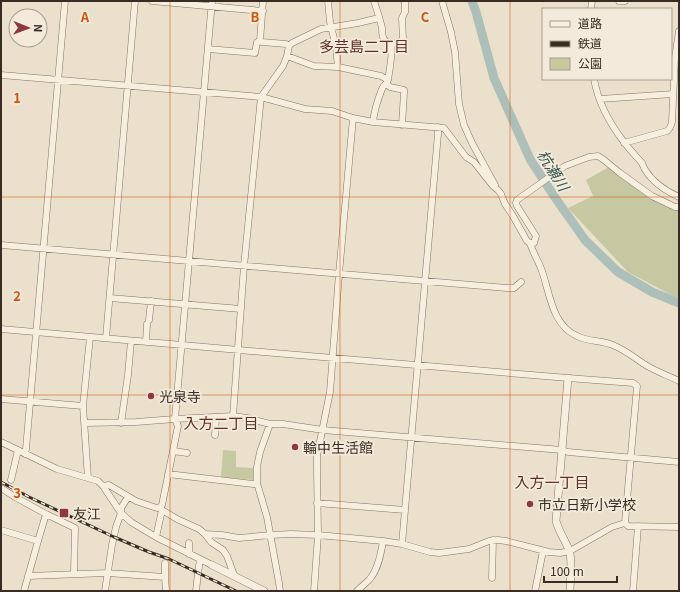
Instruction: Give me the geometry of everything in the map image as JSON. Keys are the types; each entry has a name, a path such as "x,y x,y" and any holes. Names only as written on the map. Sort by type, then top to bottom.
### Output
{"street":[{"path":"25,454 31,401 65,1"},
{"path":"106,338 135,1"},
{"path":"152,1 211,4 263,11"},
{"path":"208,49 255,53 257,42 260,40 264,1"},
{"path":"328,1 338,67"},
{"path":"374,1 382,29 382,36 391,47 391,58 387,82 383,87 379,98 374,122"},
{"path":"390,45 403,40 402,18 405,12 405,1"},
{"path":"442,1 455,52 459,104 464,125 505,204 527,241 530,243 548,289 554,312 559,321 568,331 577,337 615,346 679,385"},
{"path":"619,1 625,1"},
{"path":"156,537 178,426 175,419 211,4"},
{"path":"233,416 244,266 261,97 283,66 289,46 292,43 322,29 379,18"},
{"path":"624,143 670,129 675,91 673,58 679,31"},
{"path":"260,40 262,42 286,44 289,46"},
{"path":"287,56 314,66 338,67 381,76 390,87 404,90 402,125"},
{"path":"1,74 261,97 305,109 332,111 353,118 374,122 444,128 466,157 474,162 498,190"},
{"path":"594,80 596,89 605,111 614,129 624,143 642,163 646,172 656,184 679,197"},
{"path":"600,99 675,91"},
{"path":"314,591 318,535 317,456 330,392 353,118"},
{"path":"402,544 438,127"},
{"path":"530,243 534,243 536,236 516,203 517,200 565,166 589,157 598,156 652,196 675,207 679,207"},
{"path":"1,245 507,288 514,288 521,282"},
{"path":"110,298 242,309"},
{"path":"146,342 151,301"},
{"path":"1,329 633,383 637,386 625,523"},
{"path":"88,478 83,406 90,337"},
{"path":"121,422 131,341"},
{"path":"662,374 679,381"},
{"path":"568,378 556,521 570,552 570,591"},
{"path":"1,399 83,406"},
{"path":"215,435 216,416"},
{"path":"85,423 233,416 270,424 283,424 323,430 562,450 568,452 679,462"},
{"path":"270,424 260,452 257,467 257,483 267,517 280,591"},
{"path":"1,442 64,472 98,481 121,513 131,522 156,537 264,591"},
{"path":"11,480 18,450"},
{"path":"173,451 187,453"},
{"path":"168,474 253,484 257,483"},
{"path":"103,486 109,485 136,502 161,509 177,519 199,529 211,542 223,550 227,556 234,575"},
{"path":"1,488 46,514 75,528 74,574"},
{"path":"105,591 116,527 121,513 121,508 128,496"},
{"path":"317,502 405,510"},
{"path":"24,591 46,514"},
{"path":"205,534 238,538 291,534 318,535 383,541 439,553 469,549 489,541 498,540 543,551 560,553 570,552 612,527 625,523 628,526 679,527"},
{"path":"633,591 638,526"},
{"path":"1,530 38,541"},
{"path":"492,578 493,540"},
{"path":"357,591 370,579 376,568 383,541"},
{"path":"189,543 189,554"},
{"path":"535,591 543,551"},
{"path":"196,591 200,559"},
{"path":"165,563 166,591"},
{"path":"28,576 107,573 165,576"}],"green space":[{"path":"609,167 679,211 679,298 628,272 568,208 593,196 586,180"},
{"path":"223,450 236,451 236,467 253,468 253,480 221,477"}],"waterway":[{"name":"杭瀬川","path":"472,1 494,78 530,159 554,196 585,240 618,272 652,292 679,303"}],"railway":[{"path":"1,482 29,497 114,537 169,559 236,591"}],"place":[{"name":"光泉寺","path":"151,396"},
{"name":"輪中生活館","path":"295,447"},
{"name":"市立日新小学校","path":"530,504"},
{"name":"友江","path":"64,513"}],"district":[{"name":"多芸島二丁目","path":"364,45"},
{"name":"入方二丁目","path":"221,422"},
{"name":"入方一丁目","path":"552,481"}]}
